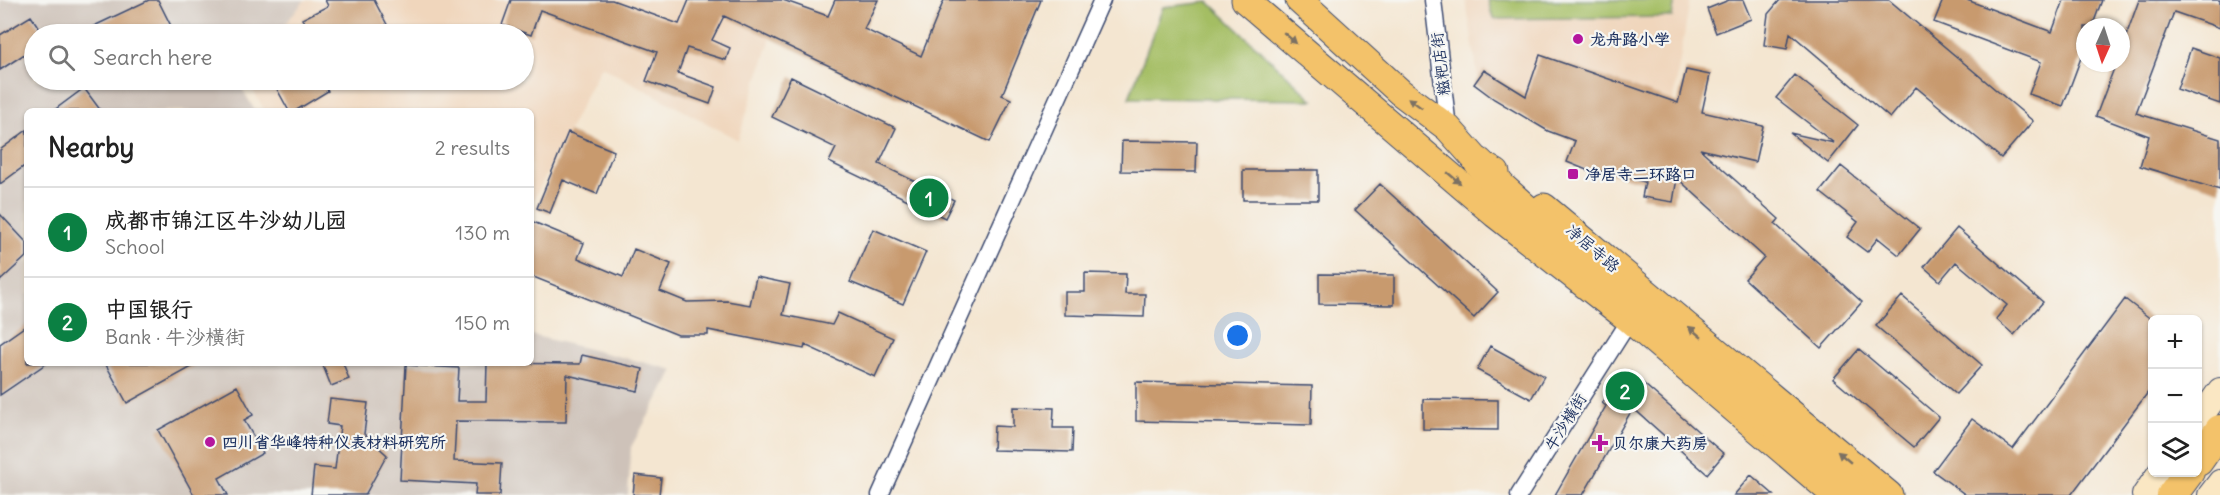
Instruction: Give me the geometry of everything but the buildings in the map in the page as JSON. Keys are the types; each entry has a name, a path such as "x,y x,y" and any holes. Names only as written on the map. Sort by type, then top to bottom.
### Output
{"highway":[{"path":"1479,163 1503,189 1692,357 1861,495"},
{"path":"2202,455 2220,430"},
{"path":"2172,495 2185,477"}],"main road":[{"name":"净居寺路","path":"1245,0 1495,214 1630,320 1835,495"},
{"name":"净居寺路","path":"1299,0 1400,92 1448,128 1479,163 1519,186 1889,495"},
{"path":"2202,415 2220,390"},
{"path":"2144,495 2157,477"},
{"path":"2210,495 2220,482"}],"street":[{"path":"880,495 1102,0"},
{"name":"糍粑店街","path":"1433,0 1448,128"},
{"name":"牛沙横街","path":"1519,495 1630,320"}],"shaded area":[{"path":"0,0 305,0 285,24 24,24 24,90 243,90 253,108 24,108 24,366 534,366 534,336 674,370 631,447 628,495 0,495"},
{"path":"287,0 783,0 738,140 601,66 534,199 534,108 263,108 253,90 534,90 534,24 262,24"},
{"name":"龙舟路小学","path":"1466,0 1690,0 1667,138 1539,120 1478,78"}],"green space":[{"path":"1488,0 1675,0 1672,17 1493,19"},
{"path":"1209,2 1313,100 1129,98 1163,7"}],"place":[{"name":"龙舟路小学","path":"1578,39"},
{"name":"净居寺二环路口","path":"1573,174"},
{"name":"成都市锦江区牛沙幼儿园","path":"929,198"},
{"name":"中国银行","path":"1625,391"},
{"name":"四川省华峰特种仪表材料研究所","path":"210,442"},
{"name":"贝尔康大药房","path":"1600,443"}]}
